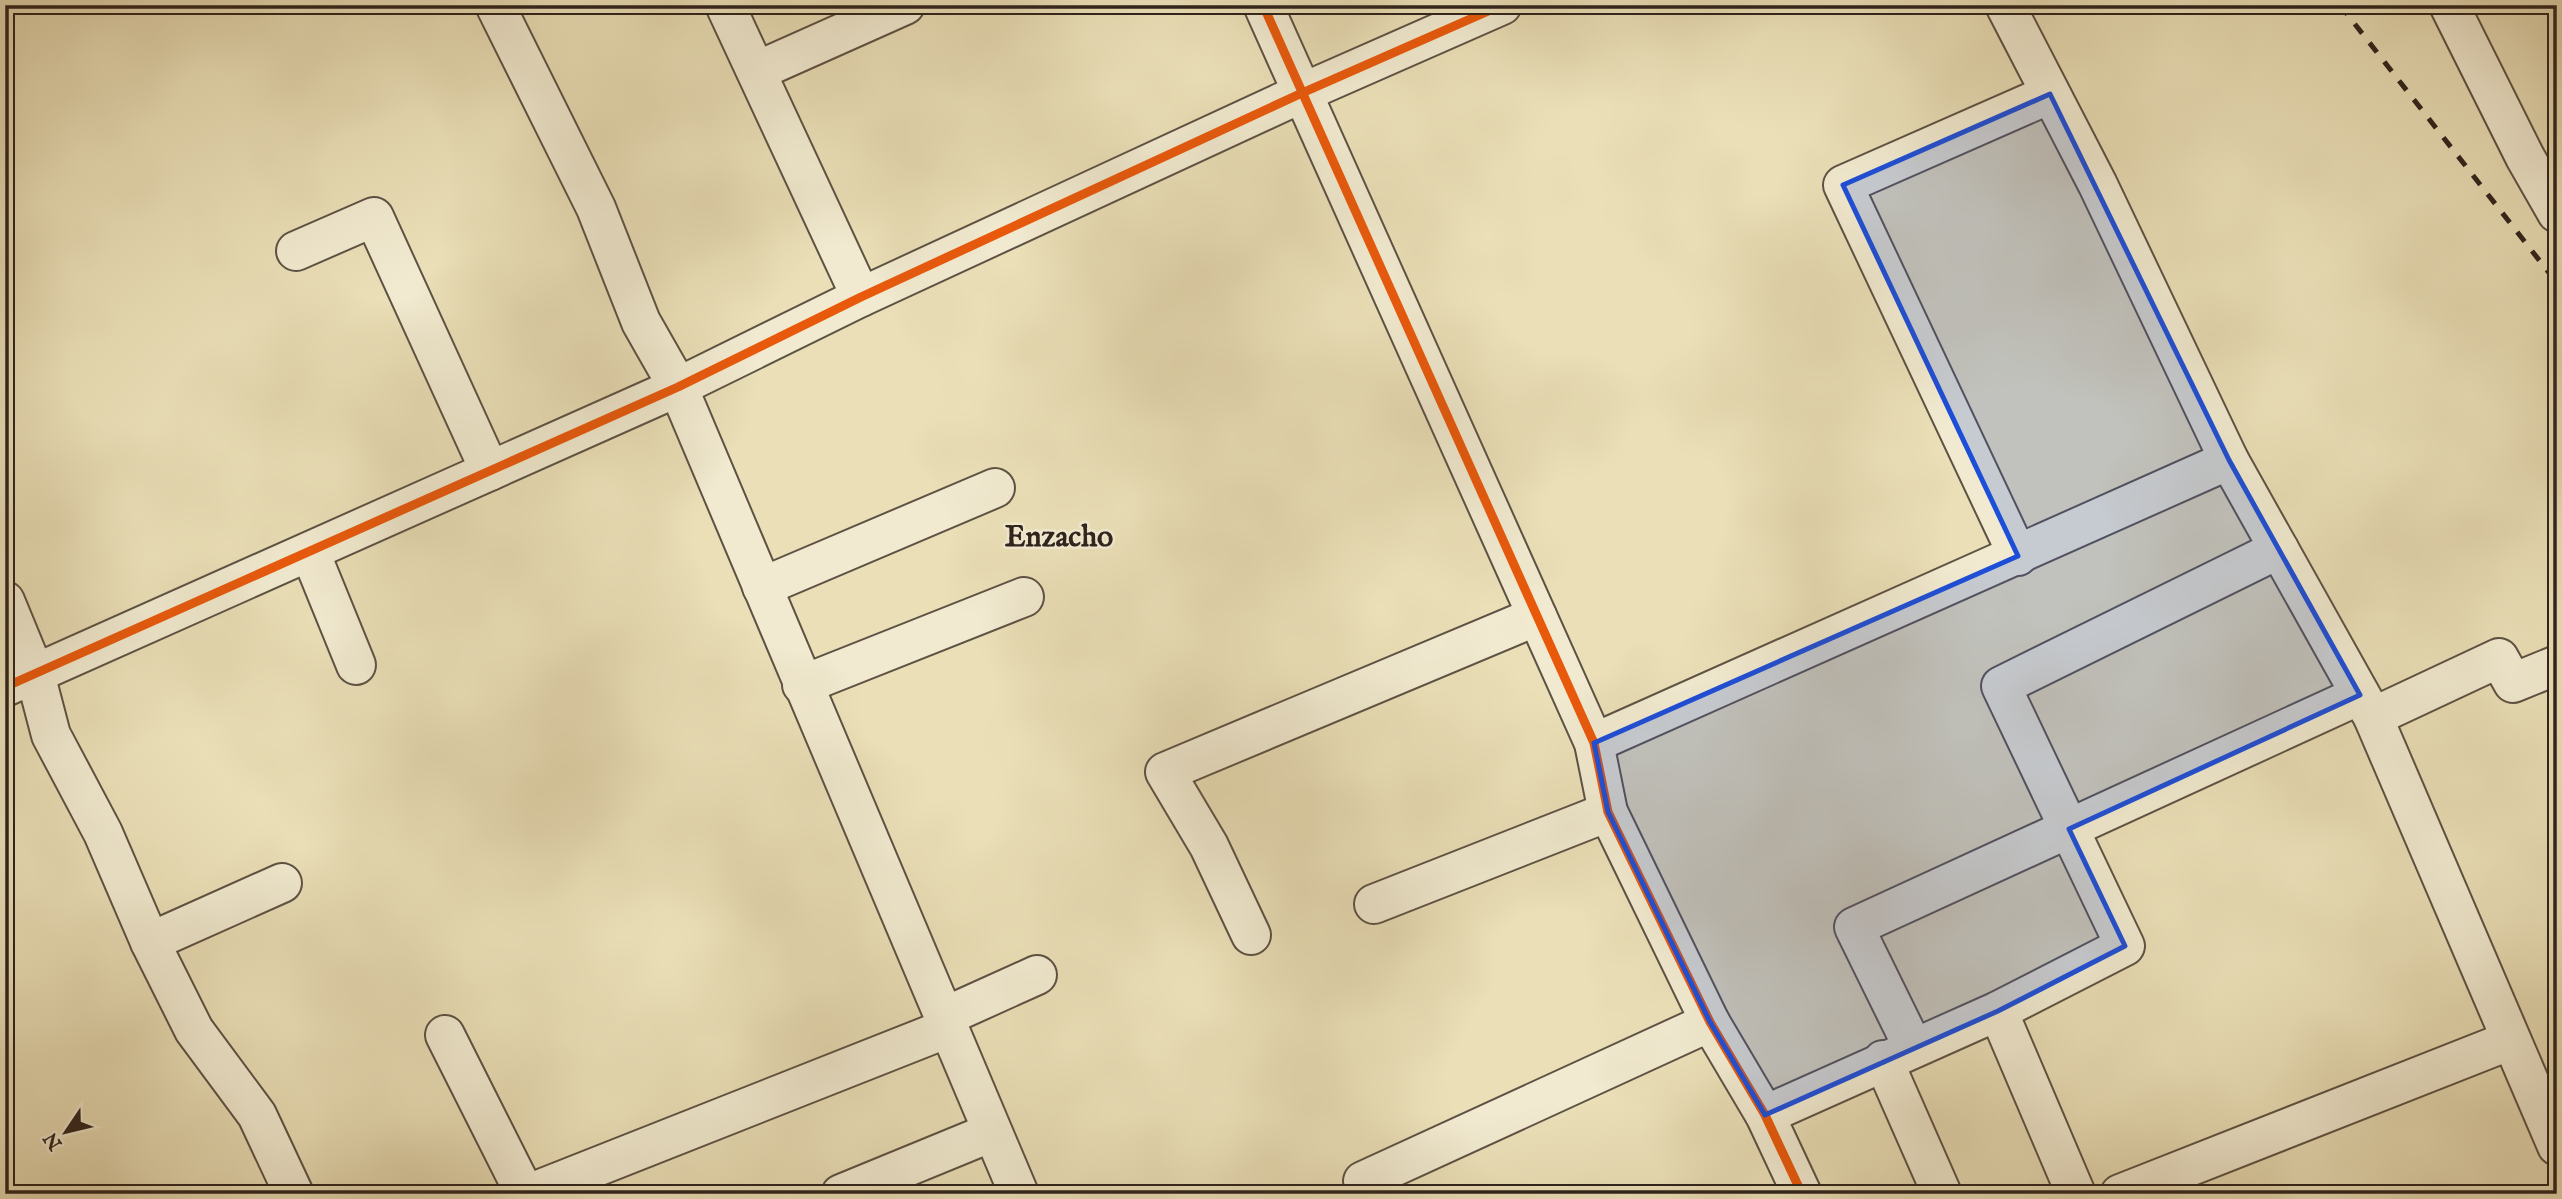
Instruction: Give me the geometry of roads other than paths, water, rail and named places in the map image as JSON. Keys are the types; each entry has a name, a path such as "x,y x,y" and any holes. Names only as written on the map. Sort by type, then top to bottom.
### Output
{"street":[{"path":"495,5 596,208 641,322 678,387 1019,1194"},
{"path":"725,5 861,297"},
{"path":"757,71 905,5"},
{"path":"1263,5 1594,743 1608,812 1710,1021 1765,1115 1802,1194"},
{"path":"20,681 678,387 861,297 1302,93 1502,5"},
{"path":"2005,5 2104,198 2230,460 2367,706 2556,1144"},
{"path":"2449,5 2525,157 2557,213"},
{"path":"2018,556 1843,185 2050,94"},
{"path":"296,251 374,217 490,471"},
{"path":"1594,743 2230,460"},
{"path":"762,587 995,488"},
{"path":"1765,1115 1998,1010 2125,946 2001,687 2279,550"},
{"path":"310,552 356,665"},
{"path":"802,685 1024,597"},
{"path":"5,601 20,681 103,833 150,942 194,1030 257,1115 294,1194"},
{"path":"1251,936 1209,846 1164,772 1537,615"},
{"path":"1942,1194 1854,926 2069,829 2367,706 2499,658 2512,683 2557,666"},
{"path":"1374,904 1608,812"},
{"path":"150,942 282,883"},
{"path":"445,1035 526,1194 946,1022 1038,975"},
{"path":"1998,1010 2076,1194"},
{"path":"1363,1181 1710,1021"},
{"path":"2120,1194 2511,1040"},
{"path":"841,1194 992,1132"}],"railway":[{"path":"2340,5 2557,283"}],"district":[{"name":"Enzacho","path":"1059,538"}]}
